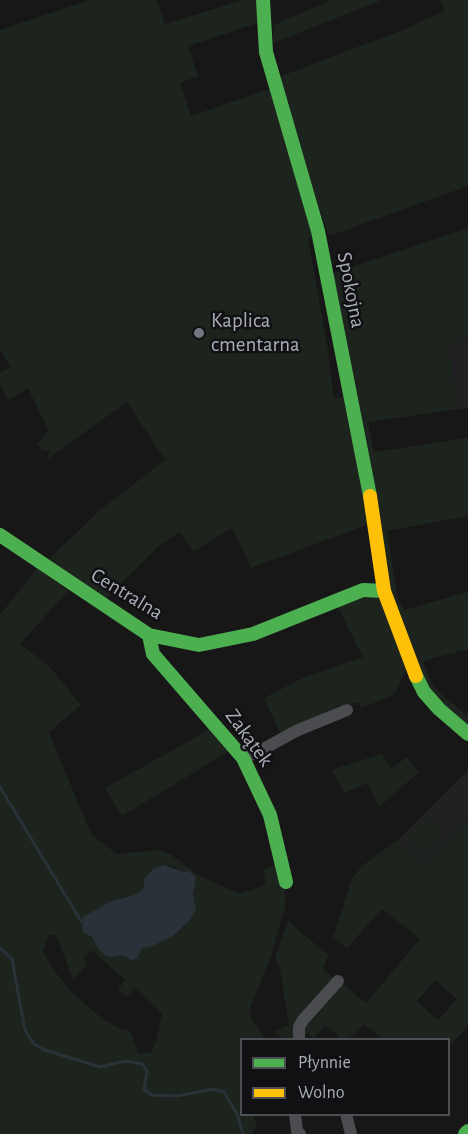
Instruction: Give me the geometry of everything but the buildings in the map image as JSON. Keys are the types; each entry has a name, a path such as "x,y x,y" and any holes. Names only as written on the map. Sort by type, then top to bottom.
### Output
{"street":[{"name":"Spokojna","path":"263,0 266,52 318,231 371,503 384,591 411,668 424,692 439,709 468,734"},
{"name":"Centralna","path":"0,535 148,635 199,645 253,634 363,590 384,591"},
{"name":"Zakątek","path":"148,635 153,654 243,758 270,815 286,882"},
{"path":"243,758 296,731 347,710"},
{"path":"299,1038 299,1027 303,1020 338,981"},
{"path":"295,1116 297,1131 300,1134"},
{"path":"346,1116 350,1134"},
{"path":"465,1134 468,1131"}],"shaded area":[{"path":"90,0 157,0 165,24 243,0 260,0 260,22 188,46 198,76 180,83 191,116 270,89 314,236 308,238 334,399 343,397 369,524 251,568 232,528 194,551 179,532 158,547 105,600 47,561 100,510 165,460 127,402 46,460 50,451 42,450 37,445 48,430 28,388 8,400 0,384 0,373 10,367 0,349 0,30"},
{"path":"331,0 381,0 273,43 274,25"},
{"path":"440,0 468,0 468,186 329,236 302,157 279,77 405,29 445,11"},
{"path":"468,228 468,340 448,344 458,409 368,422 374,452 468,438 468,516 387,531 398,599 404,610 468,592 468,649 423,661 431,682 441,694 468,716 468,725 440,701 422,679 391,594 331,274"},
{"path":"468,340 468,408 458,409 448,344"},
{"path":"37,568 68,591 20,644 49,666 81,705 49,732 91,834 117,854 158,850 170,854 202,877 240,894 266,885 263,869 280,863 285,886 285,907 271,956 249,1010 264,1038 240,1038 240,1116 253,1116 257,1126 252,1134 0,1134 0,615","holes":["169,865 184,872 194,889 193,899 196,904 190,920 173,936 153,946 142,948 138,953 126,958 122,955 110,957 97,947 88,934 118,899 143,890 144,880","56,935 73,979 87,965 83,958 91,950 125,980 118,990 126,997 135,988 162,1014 156,1042 150,1053 138,1053 130,1031 120,1029 104,1020 72,993 52,968 43,952 48,936"]},
{"path":"372,596 382,598 406,670 396,691 392,696 361,708 358,702 337,706 328,713 281,735 264,698 305,677 363,657 337,605"},
{"path":"212,728 231,750 122,816 105,788"},
{"path":"381,754 392,768 407,757 419,772 379,807 367,783 344,793 332,770"},
{"path":"468,770 468,819 424,863 398,840"},
{"path":"427,817 445,834 424,856 404,839"},
{"path":"468,819 468,1026 450,1046 450,1038 382,1038 364,1024 349,1038 336,1038 338,1036 326,1025 314,1038 308,1033 302,1038 303,1025 341,983 366,1003 420,939 382,909 347,948 333,937 352,879 362,866 397,840 424,863","holes":["435,980 457,999 438,1020 417,1001"]},
{"path":"164,865 184,872 189,871 196,878 193,894 196,909 190,920 173,936 153,946 142,948 137,958 132,960 122,955 110,957 105,955 97,947 92,937 83,932 82,918 109,902 143,890 147,876 154,868"},
{"path":"288,921 328,955 323,969 335,979 295,1037 284,1038 274,1031 289,1025 280,969 275,958"}],"waterway":[{"path":"0,787 81,921"},
{"path":"0,948 12,959 25,1030 34,1044 45,1050 100,1067 125,1061 142,1064 147,1071 144,1089 151,1095 177,1096 213,1089 224,1092 237,1114 243,1134"}],"traffic: fast":[{"path":"263,0 266,52 318,231 370,496"},
{"path":"0,535 149,635 199,645 253,634 363,590 384,591"},
{"path":"149,635 153,654 243,758 270,815 286,882"},
{"path":"416,676 424,692 439,709 468,734"},
{"path":"465,1134 468,1131"}],"traffic: slow":[{"path":"370,496 384,591 416,676"}],"place":[{"name":"Kaplica cmentarna","path":"199,333"}]}
